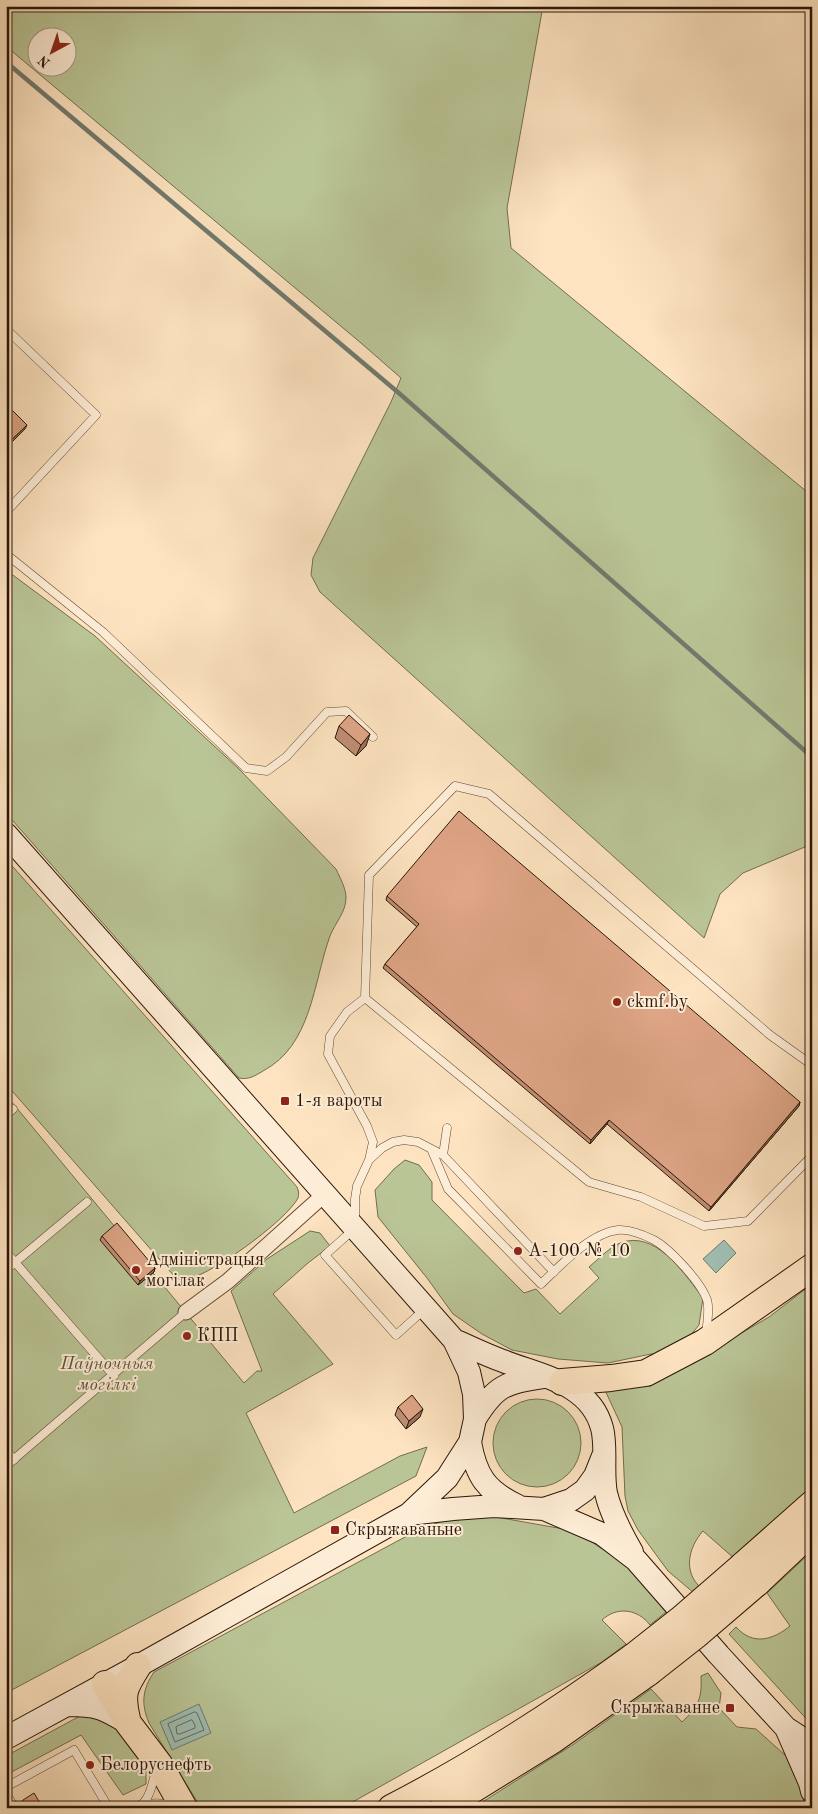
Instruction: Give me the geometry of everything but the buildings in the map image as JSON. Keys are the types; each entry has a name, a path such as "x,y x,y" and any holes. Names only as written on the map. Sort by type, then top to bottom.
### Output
{"highway":[{"path":"553,1379 611,1378 646,1373 705,1342 812,1267"},
{"path":"391,1808 515,1736 577,1697 695,1636 812,1504"},
{"path":"750,1574 812,1531"},
{"path":"442,1808 553,1740 641,1664"},
{"path":"128,1722 123,1702 126,1685 138,1666"},
{"path":"104,1684 128,1722 159,1764 184,1808"}],"main road":[{"path":"6,834 257,1118 326,1193 454,1340 469,1372 474,1394 475,1419 470,1442 447,1478 409,1514 6,1738"},
{"path":"454,1340 496,1359 553,1379 579,1392 593,1407 602,1429 606,1492 618,1527 636,1560"},
{"path":"475,1419 484,1404 497,1390 516,1381 553,1379"},
{"path":"470,1442 474,1462 487,1486 502,1499 602,1534 636,1560 786,1728 812,1745"},
{"path":"409,1514 453,1508 494,1506 534,1509 571,1500 584,1490 595,1476 604,1455"},
{"path":"68,1704 91,1705 108,1710 128,1722"},
{"path":"786,1728 812,1791"}],"street":[{"path":"186,1312 228,1282 326,1193"}],"lane":[{"path":"6,328 96,415 6,512"},
{"path":"6,554 103,632 246,768 267,771 286,757 327,712 346,711 374,737"},
{"path":"365,998 369,875 455,786 489,794 770,1035 812,1065"},
{"path":"365,998 589,1182 641,1197 704,1226 748,1221 812,1156"},
{"path":"365,998 347,1012 330,1036 328,1054 367,1126 373,1142 369,1160 357,1186 354,1211 355,1228 325,1255 396,1335 426,1308"},
{"path":"6,1115 13,1109"},
{"path":"443,1155 447,1128"},
{"path":"369,1160 382,1148 399,1141 418,1142 432,1151 443,1155 554,1272"},
{"path":"432,1151 448,1189 540,1284 576,1252 603,1234 618,1230 632,1231 655,1240 670,1252 695,1280 707,1300 705,1342"},
{"path":"6,1270 87,1202"},
{"path":"6,1252 114,1376"},
{"path":"6,1466 114,1376 186,1312"},
{"path":"6,1450 14,1460"},
{"path":"6,1787 74,1750 108,1808"},
{"path":"139,1806 149,1793 159,1764"},
{"path":"6,1794 15,1808"},
{"path":"139,1806 152,1802 166,1803 176,1808"}],"green space":[{"path":"8,6 543,6 507,208 511,248 812,496 812,844 743,873 720,894 704,938 320,592 311,575 313,558 391,402 401,378 44,78 78,78 78,28 28,28 28,65 14,53 6,43"},
{"path":"6,570 95,636 238,768 336,869 345,891 346,903 330,936 314,993 301,1029 292,1046 279,1060 254,1076 239,1078 6,813"},
{"path":"6,859 297,1187 298,1198 279,1220 245,1247 209,1270 182,1280 175,1277 6,1084"},
{"name":"Паўночныя могілкі","path":"6,1095 244,1383 257,1371 262,1371 231,1291 267,1259 310,1231 320,1233 330,1246 273,1294 333,1364 246,1413 294,1513 400,1456 427,1447 416,1476 6,1693"},
{"path":"405,1160 419,1165 432,1182 432,1200 524,1293 536,1289 560,1314 599,1278 589,1267 607,1251 622,1242 639,1241 650,1244 671,1259 703,1298 699,1325 679,1349 662,1355 651,1354 608,1363 558,1359 512,1350 482,1334 453,1314 378,1217 375,1190"},
{"path":"812,1284 812,1486 749,1550 735,1559 703,1531 691,1552 690,1567 692,1575 695,1582 701,1588 694,1593 668,1571 638,1530 628,1511 625,1496 622,1427 604,1388 669,1375 769,1317"},
{"path":"537,1399 554,1403 568,1412 577,1426 581,1443 577,1460 568,1474 554,1483 537,1487 520,1483 506,1474 497,1460 493,1443 497,1426 506,1412 520,1403"},
{"path":"459,1515 496,1517 575,1531 625,1564 666,1612 650,1625 640,1615 627,1611 621,1611 608,1616 602,1620 626,1644 602,1662 342,1808 201,1808 146,1716 145,1691 154,1672 418,1530"},
{"path":"812,1551 812,1725 729,1634 736,1627 749,1637 763,1639 777,1635 790,1626 767,1593"},
{"path":"708,1673 721,1693 719,1708 737,1727 756,1729 786,1756 799,1778 804,1803 803,1808 473,1808 574,1744 651,1689 682,1722 696,1706 701,1690 701,1676"},
{"path":"80,1716 104,1719 123,1728 146,1767 146,1784 123,1795 81,1735 6,1775 6,1756"}],"water":[{"path":"724,1240 736,1253 716,1273 703,1259"},
{"path":"199,1704 211,1733 172,1750 160,1722"}],"waterway":[{"path":"6,62 400,394 812,757"}],"place":[{"name":"ckmf.by","path":"617,1002"},
{"name":"1-я вароты","path":"285,1101"},
{"name":"А-100 № 10","path":"518,1251"},
{"name":"Адміністрацыя могілак","path":"136,1270"},
{"name":"КПП","path":"187,1336"},
{"name":"Скрыжаваньне","path":"335,1530"},
{"name":"Скрыжаванне","path":"730,1708"},
{"name":"Белоруснефть","path":"90,1765"}]}
